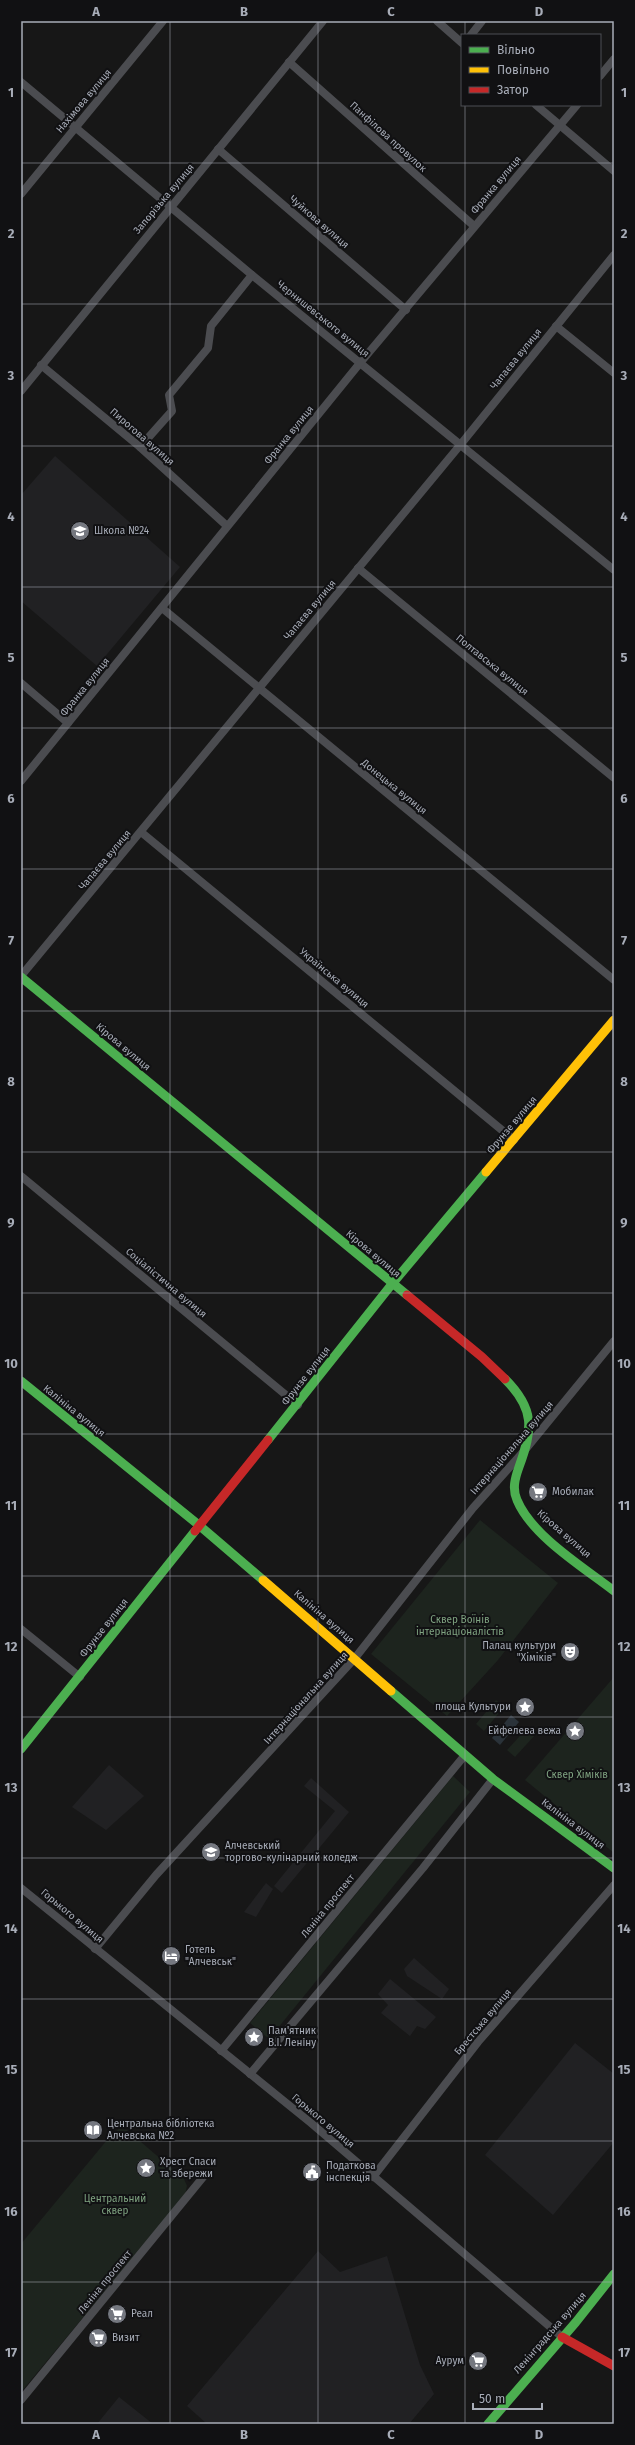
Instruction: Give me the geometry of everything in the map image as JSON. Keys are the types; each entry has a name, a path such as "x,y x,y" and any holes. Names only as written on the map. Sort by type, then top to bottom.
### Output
{"street":[{"name":"Нахімова вулиця","path":"21,194 163,21"},
{"name":"Запорізька вулиця","path":"21,391 171,205 323,21"},
{"path":"437,21 461,41"},
{"path":"471,34 482,21"},
{"path":"601,75 614,59"},
{"name":"Панфілова провулок","path":"289,62 474,226"},
{"name":"Чернишевського вулиця","path":"21,82 171,205 252,275 614,570"},
{"path":"537,106 614,171"},
{"name":"Франка вулиця","path":"21,781 360,363 576,106"},
{"name":"Чуйкова вулиця","path":"218,149 406,310"},
{"name":"Чапаєва вулиця","path":"21,976 461,444 614,255"},
{"path":"140,447 172,411 169,395 208,348 211,326 252,275"},
{"path":"556,326 614,373"},
{"name":"Пирогова вулиця","path":"41,365 140,447 228,526"},
{"name":"Полтавська вулиця","path":"358,568 614,778"},
{"name":"Донецька вулиця","path":"162,608 258,689 614,980"},
{"path":"21,683 68,723"},
{"name":"Українська вулиця","path":"141,832 514,1140"},
{"name":"Кірова вулиця","path":"21,976 482,1357 517,1391 528,1413 531,1430 514,1482 517,1500 528,1517 542,1533 614,1591"},
{"name":"Фрунзе вулиця","path":"21,1749 298,1405 392,1284 614,1020"},
{"name":"Соціалістична вулиця","path":"21,1176 298,1405"},
{"name":"Інтернаціональна вулиця","path":"95,1949 156,1875 355,1658 473,1508 525,1450 614,1342"},
{"name":"Калініна вулиця","path":"21,1381 200,1526 493,1778 614,1868"},
{"path":"21,1629 80,1677"},
{"name":"Леніна проспект","path":"221,2051 465,1755"},
{"path":"250,2074 423,1868 493,1778"},
{"name":"Брестська вулиця","path":"373,2177 478,2042 614,1885"},
{"name":"Горького вулиця","path":"21,1888 250,2074 562,2337 614,2366"},
{"name":"Леніна проспект","path":"21,2400 204,2176"},
{"name":"Ленінградська вулиця","path":"488,2424 614,2274"}],"shaded area":[{"name":"Школа №24","path":"55,456 180,567 97,666 21,601 21,495"},
{"path":"511,1715 519,1722 500,1745 492,1738"},
{"path":"109,1765 144,1796 106,1830 72,1807"},
{"path":"311,1778 349,1812 282,1893 274,1886 335,1811 304,1786"},
{"path":"266,1883 273,1889 256,1917 244,1912"},
{"path":"414,1958 449,1989 442,1999 407,1976 404,1969"},
{"path":"390,1979 436,2017 425,2029 417,2026 410,2036 381,2013 388,2005 378,1994"},
{"path":"575,2043 614,2074 614,2142 553,2215 485,2155"},
{"path":"318,2251 340,2272 387,2256 420,2365 434,2394 409,2424 207,2424 187,2406"},
{"path":"119,2397 153,2424 97,2424"}],"green space":[{"name":"Сквер Воїнів інтернаціоналістів","path":"480,1520 558,1583 498,1660 447,1716 371,1654"},
{"name":"Сквер Хіміків","path":"614,1677 614,1853 525,1780"},
{"path":"496,1700 504,1707 484,1731 476,1724"},
{"path":"528,1727 536,1734 515,1757 507,1750"},
{"path":"453,1776 470,1792 269,2039 250,2023"},
{"name":"Центральний сквер","path":"119,2129 127,2130 184,2179 187,2186 185,2195 21,2392 21,2244 112,2134"}],"traffic: fast":[{"path":"21,977 407,1295"},
{"path":"268,1440 392,1284 486,1172"},
{"path":"505,1379 522,1400 526,1410 529,1430 524,1454 516,1475 515,1496 517,1500 524,1513 546,1538 614,1591"},
{"path":"21,1381 200,1526 263,1580"},
{"path":"21,1749 195,1531"},
{"path":"391,1691 493,1779 614,1868"},
{"path":"488,2424 576,2322 614,2274"}],"traffic: slow":[{"path":"486,1172 614,1020"},
{"path":"263,1580 391,1691"}],"traffic: jam":[{"path":"407,1295 482,1357 505,1379"},
{"path":"195,1531 268,1440"},
{"path":"562,2337 614,2366"}],"place":[{"name":"Школа №24","path":"80,531"},
{"name":"Мобилак","path":"538,1492"},
{"name":"Палац культури \"Хіміків\"","path":"570,1652"},
{"name":"площа Культури","path":"525,1707"},
{"name":"Ейфелева вежа","path":"575,1731"},
{"name":"Алчевський торгово-кулінарний коледж","path":"211,1852"},
{"name":"Готель \"Алчевськ\"","path":"171,1956"},
{"name":"Пам'ятник В.I. Ленiну","path":"254,2037"},
{"name":"Центральна бібліотека Алчевська №2","path":"93,2130"},
{"name":"Хрест Спаси та збережи","path":"146,2168"},
{"name":"Податкова інспекція","path":"312,2172"},
{"name":"Реал","path":"117,2314"},
{"name":"Визит","path":"98,2338"},
{"name":"Аурум","path":"478,2361"}]}
